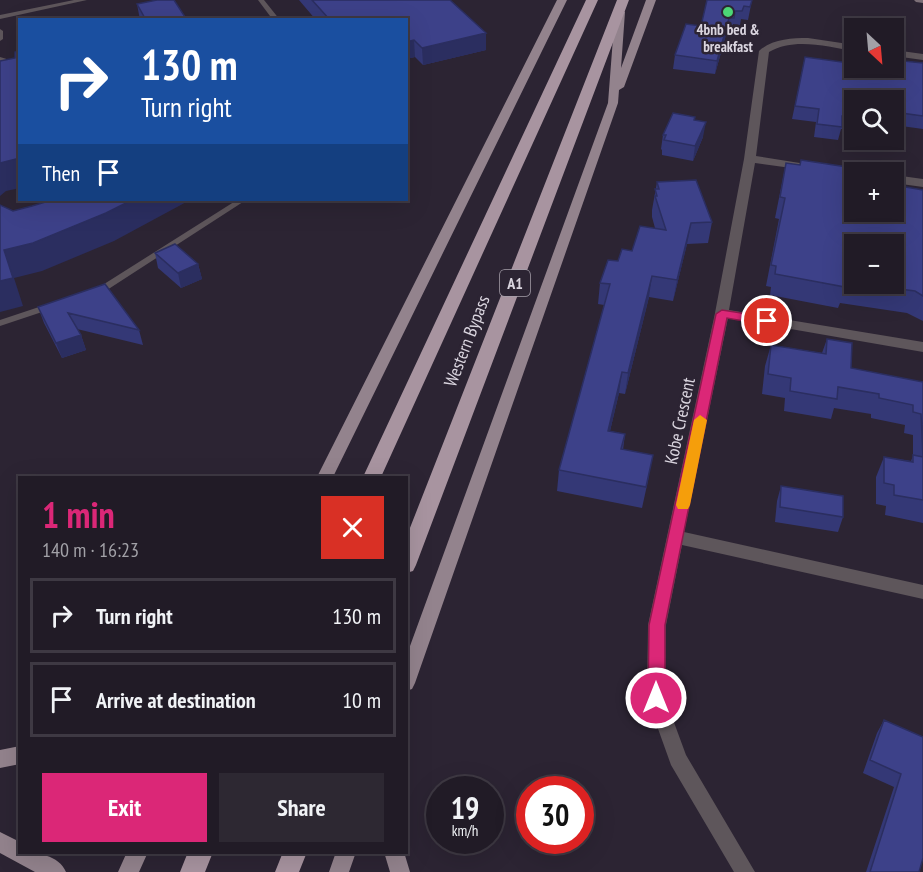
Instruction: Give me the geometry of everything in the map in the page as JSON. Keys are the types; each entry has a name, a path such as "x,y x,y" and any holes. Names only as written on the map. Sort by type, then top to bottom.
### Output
{"highway":[{"name":"Western Bypass","path":"372,476 592,0"},
{"name":"Western Bypass","path":"408,560 621,6"},
{"path":"192,872 200,854"},
{"path":"287,872 294,854"}],"main road":[{"path":"324,476 562,0"},
{"path":"408,677 651,0"},
{"path":"613,103 621,6"},
{"path":"0,759 18,755"},
{"path":"0,842 18,852"},
{"path":"22,854 56,872"},
{"path":"128,872 137,854"},
{"path":"339,872 345,854"},
{"path":"395,854 400,872"}],"street":[{"name":"Kobe Crescent","path":"746,872 678,759 656,698 657,625 722,314 750,159 764,51 778,44 798,41 844,47"},
{"path":"904,54 923,57"},
{"path":"750,159 820,169"},
{"path":"904,180 923,183"},
{"path":"722,314 923,347"},
{"path":"676,537 923,592"}],"lane":[{"path":"0,17 84,0"},
{"path":"261,0 275,18"},
{"path":"0,31 0,39"},
{"path":"0,59 18,67"},
{"path":"83,295 104,288 240,201"},
{"path":"0,323 63,302"}],"building":[{"path":"157,0 174,0 186,18 145,18 137,4"},
{"path":"312,0 450,0 486,33 422,48 414,40 408,42 408,18 328,18"},
{"path":"707,0 752,0 750,7 744,6 742,11 735,11 734,18 729,18 717,61 675,55 686,24 701,26"},
{"path":"18,51 18,158 0,163 0,61 15,58 15,52"},
{"path":"805,57 844,62 844,78 904,78 904,61 923,63 923,116 904,113 904,90 844,90 842,127 817,124 819,109 795,106"},
{"path":"673,113 695,117 694,120 706,122 695,146 664,140 666,135 663,135"},
{"path":"801,160 844,167 844,222 904,222 904,187 923,190 923,296 915,291 904,290 904,234 844,234 844,287 775,274 776,266 771,265 785,198 780,197 786,163 800,165"},
{"path":"696,180 712,222 691,223 677,280 652,276 628,373 622,372 608,431 625,434 621,449 653,455 646,487 559,470 610,284 600,283 608,260 618,261 622,249 632,251 640,226 666,230 655,196 657,196 655,189 659,189 657,182"},
{"path":"48,201 130,201 33,243 4,250 13,278 0,281 0,205 13,211"},
{"path":"175,244 198,264 178,273 155,253"},
{"path":"105,284 139,330 68,313 81,335 56,343 38,307"},
{"path":"827,339 852,343 851,368 923,382 923,457 921,414 913,412 913,405 879,398 879,394 838,387 837,399 790,391 791,378 768,374 771,345 826,354"},
{"path":"913,455 923,457 923,500 894,495 894,485 884,483 884,457 913,462"},
{"path":"781,486 843,496 843,517 780,507"},
{"path":"884,720 923,737 923,858 919,872 870,872 901,774 870,760"}],"slow traffic":[{"path":"683,505 700,420"}],"place":[{"name":"4bnb bed & breakfast","path":"728,12"}],"route":[{"path":"656,698 657,625 722,314 767,321"}]}
